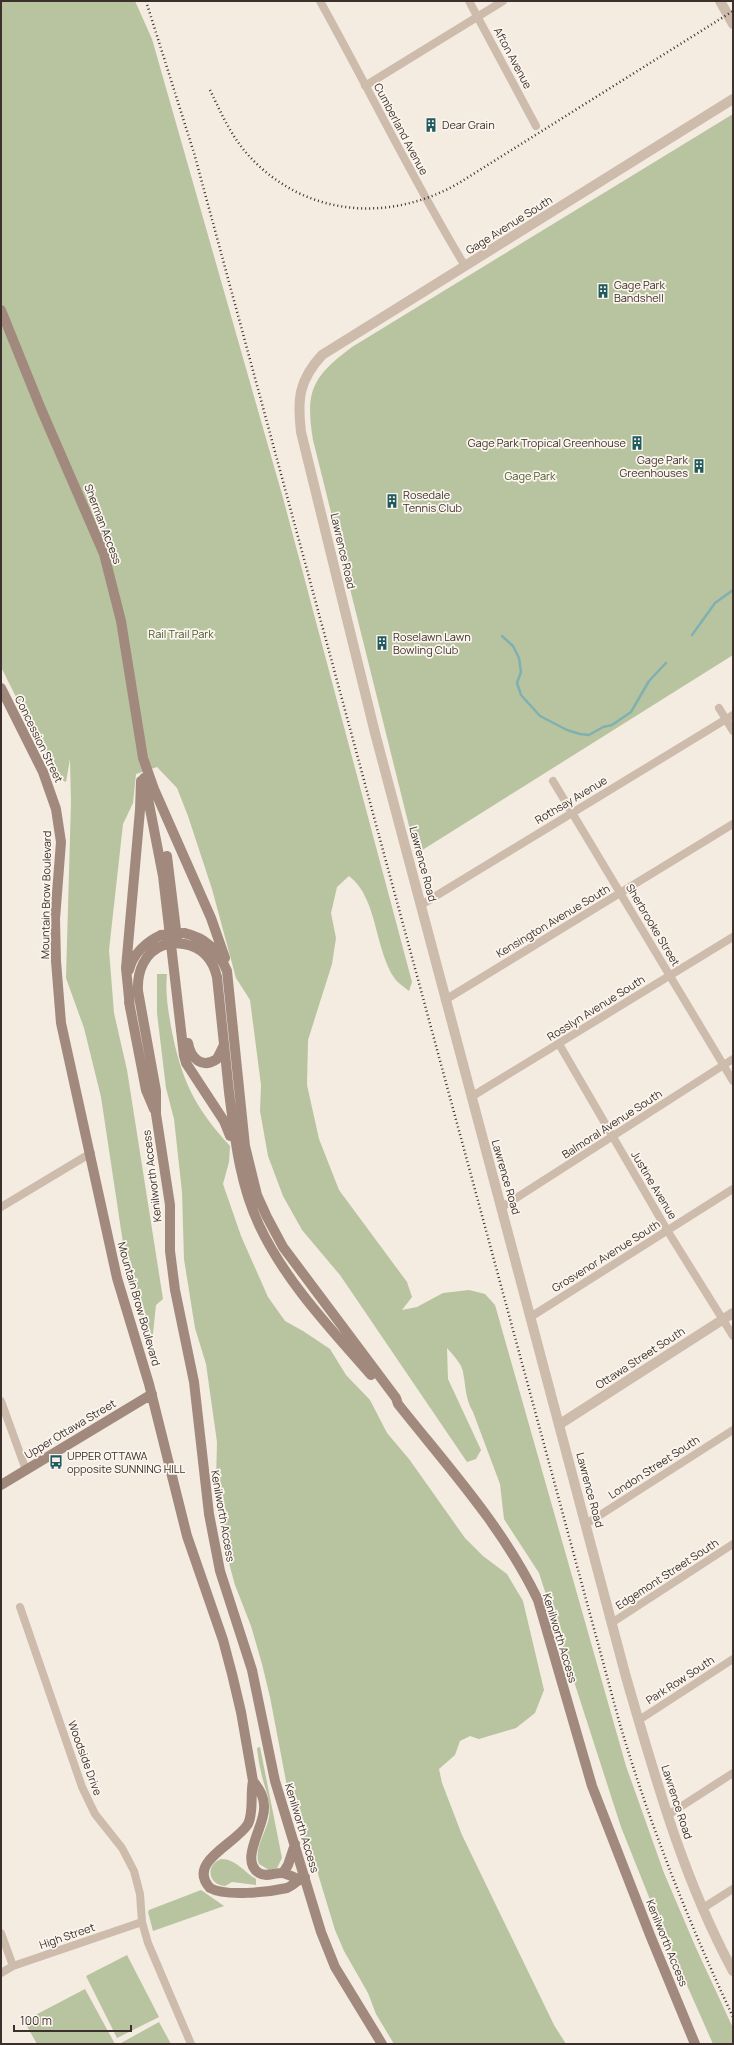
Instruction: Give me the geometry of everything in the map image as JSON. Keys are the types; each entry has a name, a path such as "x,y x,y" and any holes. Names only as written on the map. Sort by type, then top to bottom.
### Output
{"main road":[{"name":"Sherman Access","path":"1,310 38,402 104,554 121,621 144,758"},
{"name":"Concession Street","path":"2,694 52,792 60,825"},
{"path":"130,1008 126,968 144,758"},
{"path":"144,758 154,789 217,935 224,953 227,971"},
{"path":"143,770 159,848 184,1056 186,1063 228,1128 237,1157"},
{"path":"154,789 170,873 191,1055 201,1063 210,1063 219,1056 224,1043"},
{"name":"Mountain Brow Boulevard","path":"60,825 61,854 55,919 56,961 61,1023 117,1278 152,1394 187,1536 223,1640 241,1712 253,1781 251,1792 251,1812 248,1823 237,1837 207,1862 203,1870 205,1881 210,1888 223,1893 289,1887 301,1878"},
{"name":"Kenilworth Access","path":"156,1114 146,1090 130,1008 128,976 131,963 145,945 161,935 184,933 203,940 214,948 227,971 245,1146 257,1195 267,1217 283,1247 396,1398 398,1404 504,1539 538,1600 592,1786 650,1935 695,2044"},
{"name":"Kenilworth Access","path":"382,2044 335,1967 327,1950 315,1913 301,1878 295,1844 275,1780 252,1670 220,1571 208,1514 194,1382 175,1290 170,1251 170,1205 156,1114 156,1091 140,1003 138,980 139,971 148,957 164,945 174,943 195,947 206,955 215,969 237,1157 246,1193 259,1225 282,1263 332,1329 393,1401 398,1404"},
{"name":"Upper Ottawa Street","path":"1,1485 152,1394"},
{"name":"Mountain Brow Boulevard","path":"253,1781 262,1794 264,1810 263,1820 251,1852 251,1863 255,1870 264,1876 283,1873 301,1878"},
{"path":"283,1873 288,1865 295,1844"}],"street":[{"name":"Afton Avenue","path":"469,1 536,126"},
{"path":"365,86 503,1"},
{"path":"720,1 733,24"},
{"name":"Cumberland Avenue","path":"322,2 432,212 465,266"},
{"name":"Gage Avenue South","path":"305,379 312,367 322,355 733,99"},
{"name":"Lawrence Road","path":"305,379 299,404 301,432 362,684 422,905 445,1000 471,1097 532,1316 639,1720 684,1862 703,1908 733,1971"},
{"path":"719,708 729,717 733,731"},
{"name":"Rothsay Avenue","path":"422,905 729,717"},
{"name":"Sherbrooke Street","path":"553,780 733,1081"},
{"name":"Kensington Avenue South","path":"445,1000 733,824"},
{"name":"Rosslyn Avenue South","path":"471,1097 733,937"},
{"name":"Justine Avenue","path":"559,1044 668,1230 733,1336"},
{"name":"Balmoral Avenue South","path":"502,1207 733,1059"},
{"path":"1,1207 90,1153"},
{"name":"Grosvenor Avenue South","path":"532,1316 733,1189"},
{"name":"Ottawa Street South","path":"560,1424 733,1313"},
{"path":"1,1402 26,1470"},
{"name":"London Street South","path":"586,1524 733,1430"},
{"name":"Edgemont Street South","path":"613,1622 733,1544"},
{"name":"Woodside Drive","path":"20,1606 82,1787 95,1814 122,1848 134,1870 140,1894 142,1922 148,1943 191,2044"},
{"name":"Park Row South","path":"639,1720 733,1659"},
{"path":"668,1815 733,1773"},
{"path":"703,1908 733,1889"},
{"name":"High Street","path":"1,1973 12,1966 142,1922"},
{"path":"1,1933 12,1966"}],"green space":[{"name":"Rail Trail Park","path":"1,1 135,1 152,39 283,498 412,982 409,991 395,979 388,967 383,953 371,910 358,886 349,876 337,887 331,913 336,938 332,964 308,1040 307,1085 319,1139 339,1190 407,1282 412,1297 402,1310 417,1307 443,1293 469,1290 485,1294 495,1305 626,1766 664,1873 696,1948 733,2028 733,2044 713,2044 659,1922 621,1827 539,1573 504,1519 500,1484 468,1402 461,1366 447,1348 448,1379 481,1450 476,1459 467,1462 340,1275 302,1230 283,1196 268,1156 260,1111 261,1085 250,1000 236,978 212,889 188,816 177,788 157,767 136,774 133,803 123,824 109,950 114,1013 127,1070 163,1299 156,1305 152,1343 131,1296 101,1097 84,1028 66,978 71,802 70,759 66,782 56,777 1,667"},
{"name":"Gage Park","path":"733,114 733,655 416,854 313,440 310,409 314,386 328,367 352,347"},
{"path":"157,974 167,974 166,981 171,1027 179,1062 185,1077 198,1105 230,1146 229,1162 223,1184 241,1236 268,1297 285,1321 330,1349 346,1375 370,1400 387,1433 409,1459 465,1538 483,1556 507,1574 523,1601 544,1690 535,1713 516,1728 479,1739 470,1736 460,1741 455,1755 439,1769 442,1783 462,1835 554,2025 566,2044 394,2044 376,2014 368,1993 344,1951 335,1930 315,1864 290,1802 270,1697 262,1664 251,1626 235,1585 224,1545 219,1517 216,1482 217,1442 206,1364 195,1328 184,1259 182,1192 174,1119 166,1088 157,1013"},
{"path":"260,1747 282,1858 277,1868 269,1870 259,1864 258,1858 259,1846 268,1822 270,1811 269,1800 262,1778 257,1748"},
{"path":"221,1859 236,1863 256,1879 256,1885 232,1882 225,1886 219,1885 212,1879 211,1870 212,1866"},
{"path":"201,1890 224,1906 153,1931 148,1912 149,1910"},
{"path":"127,1955 159,2017 117,2038 86,1976"},
{"path":"85,1989 115,2044 37,2044 24,2021"},
{"path":"159,2022 171,2044 121,2044 121,2043"}],"waterway":[{"path":"692,635 715,603 733,590"},
{"path":"502,636 513,646 519,658 521,672 517,683 521,695 540,716 567,730 580,734 589,735 603,727 612,725 631,712 649,681 666,663"}],"railway":[{"path":"146,1 194,153 619,1721 643,1797 670,1871 700,1945 733,2017"},
{"path":"210,90 227,125 244,150 272,177 297,192 323,202 350,208 377,208 405,204 433,196 459,183 733,11"}],"place":[{"name":"Dear Grain","path":"431,125"},
{"name":"Gage Park Bandshell","path":"603,291"},
{"name":"Gage Park Tropical Greenhouse","path":"637,443"},
{"name":"Gage Park Greenhouses","path":"699,466"},
{"name":"Rosedale Tennis Club","path":"392,501"},
{"name":"Roselawn Lawn Bowling Club","path":"382,643"},
{"name":"UPPER OTTAWA opposite SUNNING HILL","path":"56,1462"}]}
